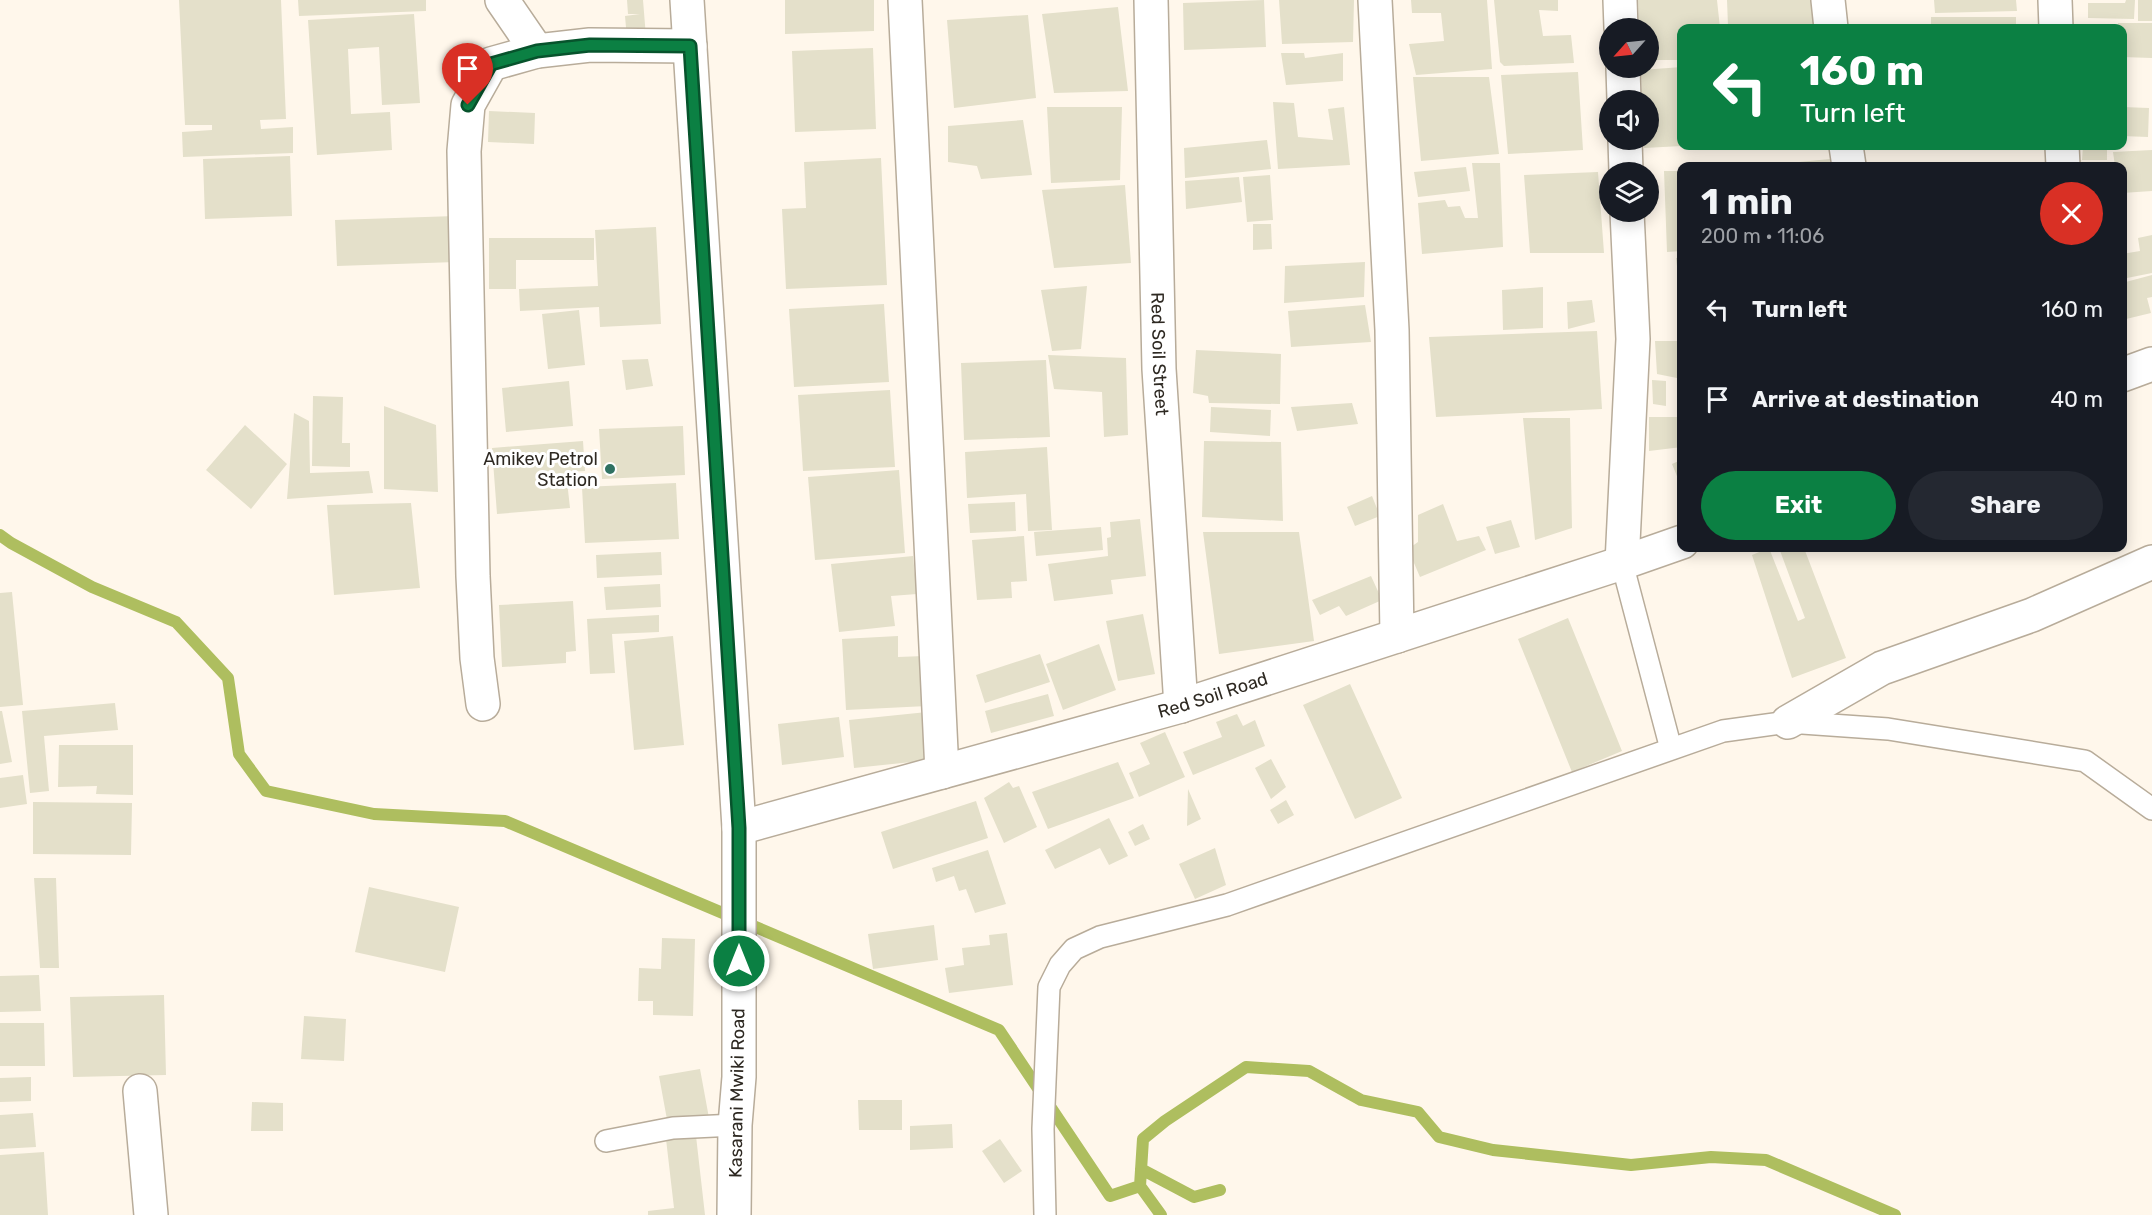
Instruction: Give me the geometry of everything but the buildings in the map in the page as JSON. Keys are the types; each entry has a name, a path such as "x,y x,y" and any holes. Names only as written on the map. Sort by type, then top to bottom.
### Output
{"street":[{"path":"502,0 537,51"},
{"name":"Kasarani Mwiki Road","path":"687,0 739,828 739,1077 735,1125 734,1215"},
{"path":"905,0 942,772"},
{"name":"Red Soil Street","path":"1151,0 1154,50 1159,369 1181,706"},
{"path":"1375,0 1392,330 1397,636"},
{"path":"1620,0 1621,18"},
{"path":"1828,0 1831,24"},
{"path":"2055,0 2056,24"},
{"path":"483,704 477,658 472,553 464,151 468,105 491,64 537,51 590,45 690,46"},
{"path":"1622,563 1633,339 1627,222"},
{"path":"2127,373 2152,364"},
{"name":"Red Soil Road","path":"739,828 1181,706 1677,544"},
{"path":"1788,722 1882,668 2032,615 2152,562"},
{"path":"141,1091 151,1215"}],"lane":[{"path":"1622,563 1671,749"},
{"path":"1046,1215 1043,1129 1049,987 1060,965 1074,950 1100,937 1227,905 1723,730 1788,722 1888,729 2085,760 2152,809"},
{"path":"606,1141 673,1128 735,1125"}],"waterway":[{"path":"0,535 92,587 176,622 228,678 239,754 266,791 374,814 505,821 999,1030 1110,1196 1140,1186 1143,1139 1165,1121 1246,1067 1309,1071 1361,1100 1418,1112 1439,1137 1493,1150 1631,1165 1711,1157 1766,1160 1895,1215"},
{"path":"1141,1169 1194,1197 1220,1190"},
{"path":"1140,1186 1161,1215"}],"place":[{"name":"Amikev Petrol Station","path":"610,469"}],"route":[{"path":"468,105 491,64 537,51 590,45 690,46 739,828 739,961"}]}
